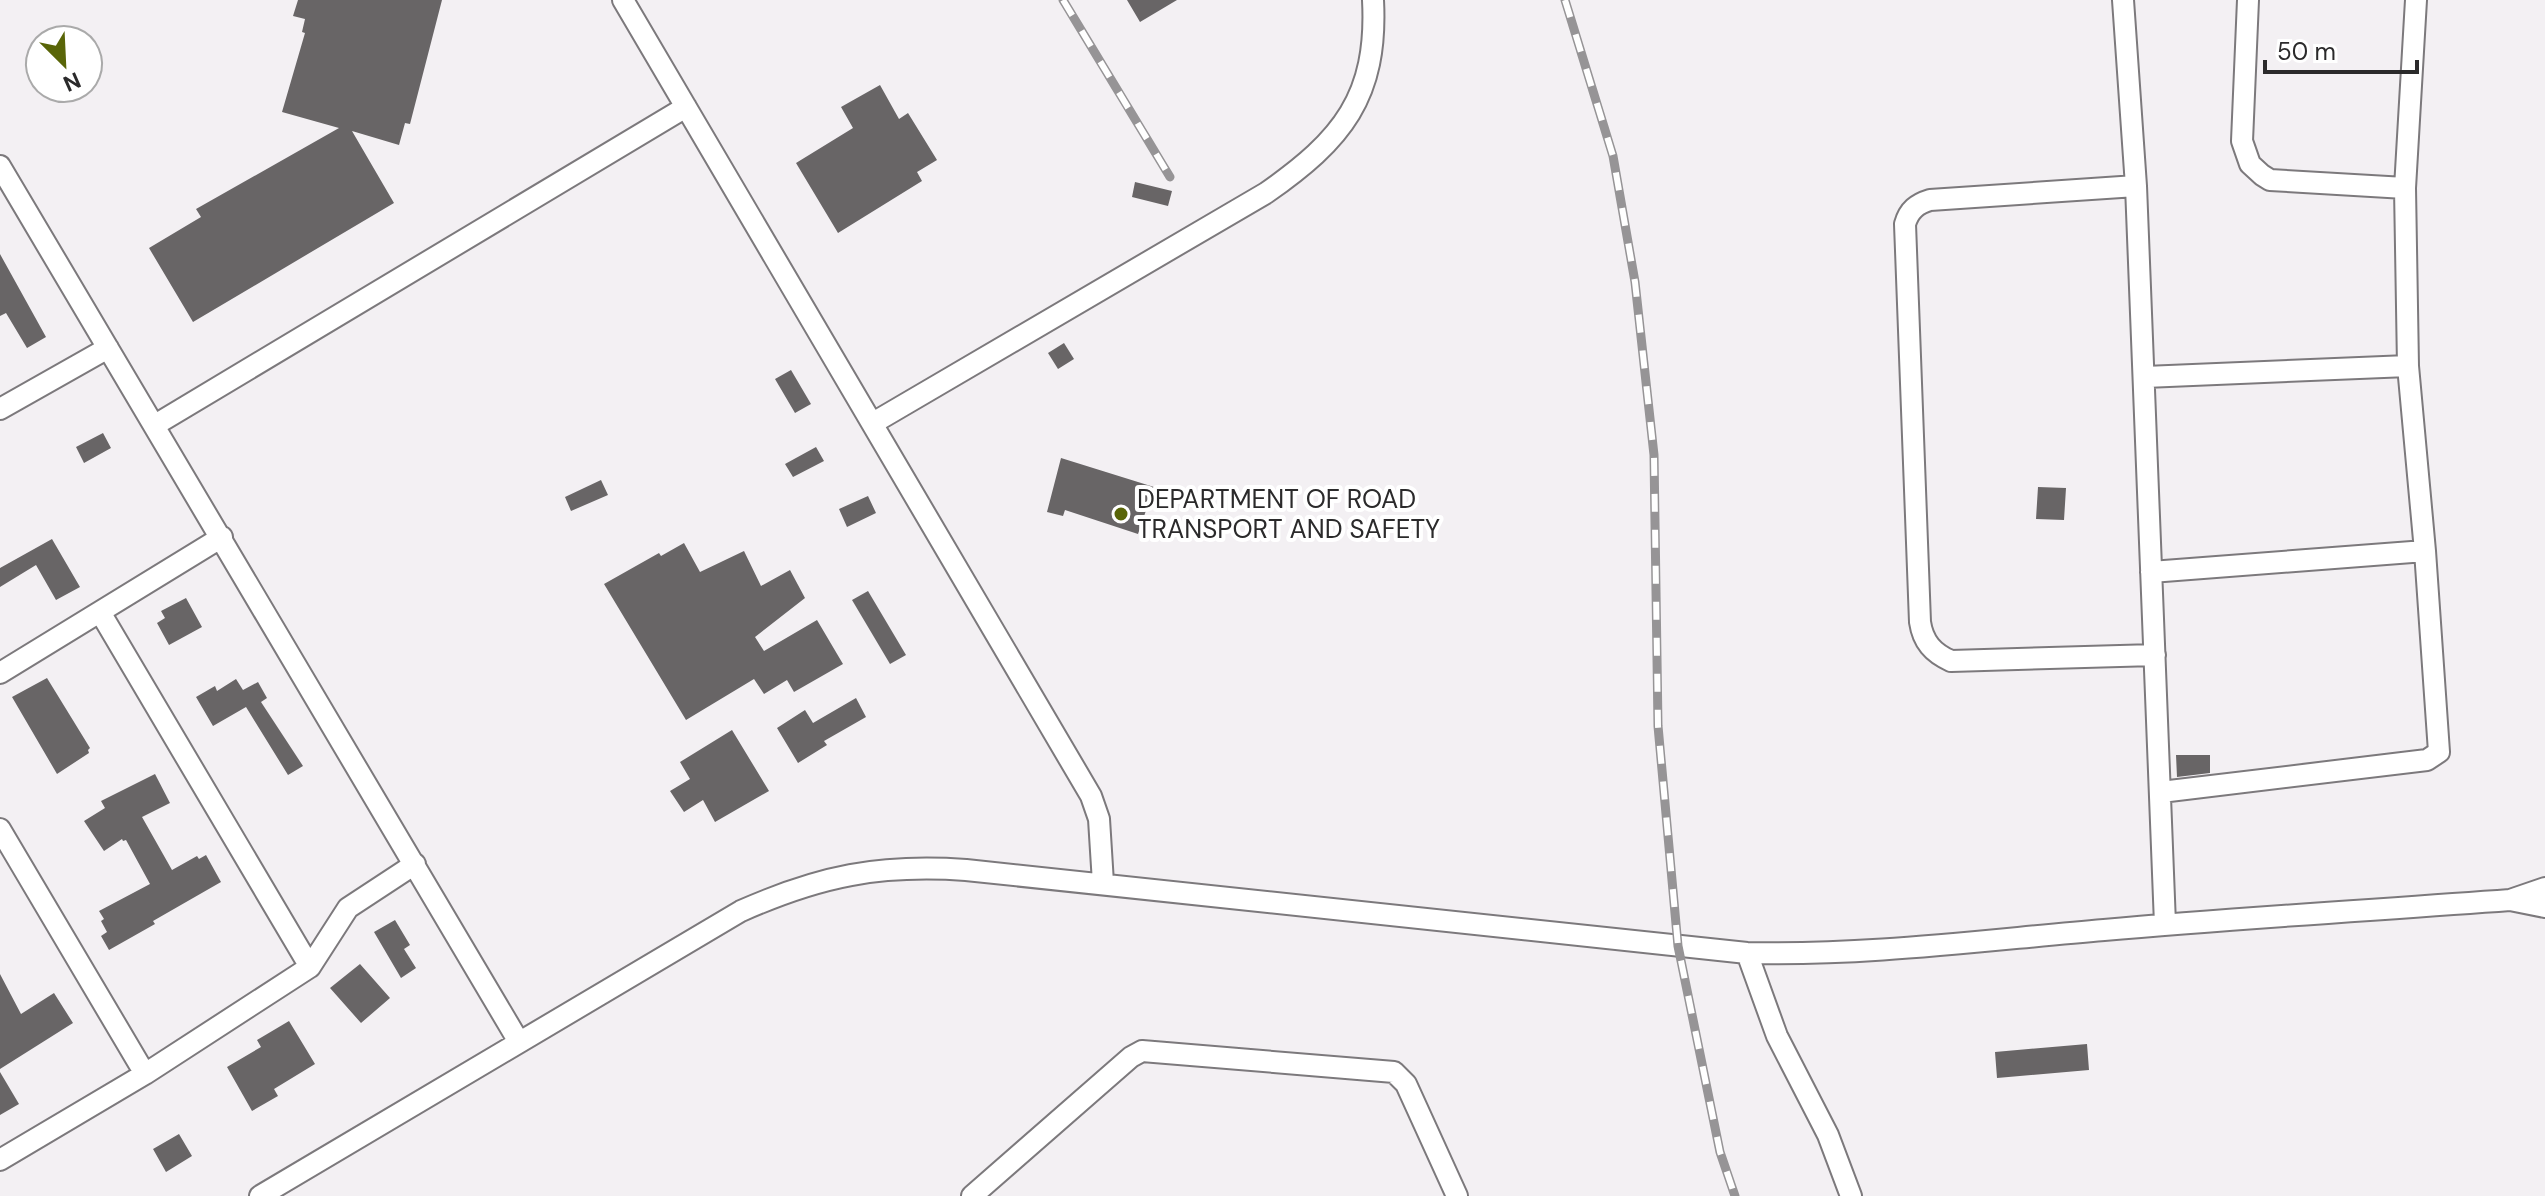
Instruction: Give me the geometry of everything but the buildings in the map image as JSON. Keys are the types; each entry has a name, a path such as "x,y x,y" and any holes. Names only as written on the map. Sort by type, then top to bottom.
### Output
{"street":[{"path":"623,0 1091,796 1099,819 1103,883"},
{"path":"873,423 1266,193 1304,166 1333,139 1355,105 1373,49 1373,0"},
{"path":"2123,0 2145,377 2165,924"},
{"path":"2248,0 2242,141 2250,164 2270,180 2405,188"},
{"path":"2161,792 2427,760 2436,755 2439,747 2408,366 2405,188 2416,0"},
{"path":"155,425 686,107"},
{"path":"0,166 519,1042"},
{"path":"2136,186 1930,200 1913,208 1907,216 1920,622 1921,632 1932,650 1951,661 2155,655"},
{"path":"0,409 108,348"},
{"path":"2145,377 2408,366"},
{"path":"0,673 222,537"},
{"path":"2151,572 2425,551"},
{"path":"100,612 310,967"},
{"path":"0,829 145,1074"},
{"path":"0,1160 145,1074 310,967 348,908 415,864"},
{"path":"260,1196 741,911 784,892 854,873 914,867 966,870 1747,953 1819,954 2165,924 2510,900 2545,888"},
{"path":"2510,900 2545,907"},
{"path":"1747,953 1777,1036 1828,1135 1851,1196"},
{"path":"972,1196 1131,1057 1142,1051 1398,1074 1406,1084 1457,1196"}],"railway":[{"path":"1063,0 1170,177"},
{"path":"1565,0 1613,156 1635,282 1654,455 1658,726 1678,946 1720,1152 1735,1196"}],"place":[{"name":"DEPARTMENT OF ROAD TRANSPORT AND SAFETY","path":"1121,514"}]}
